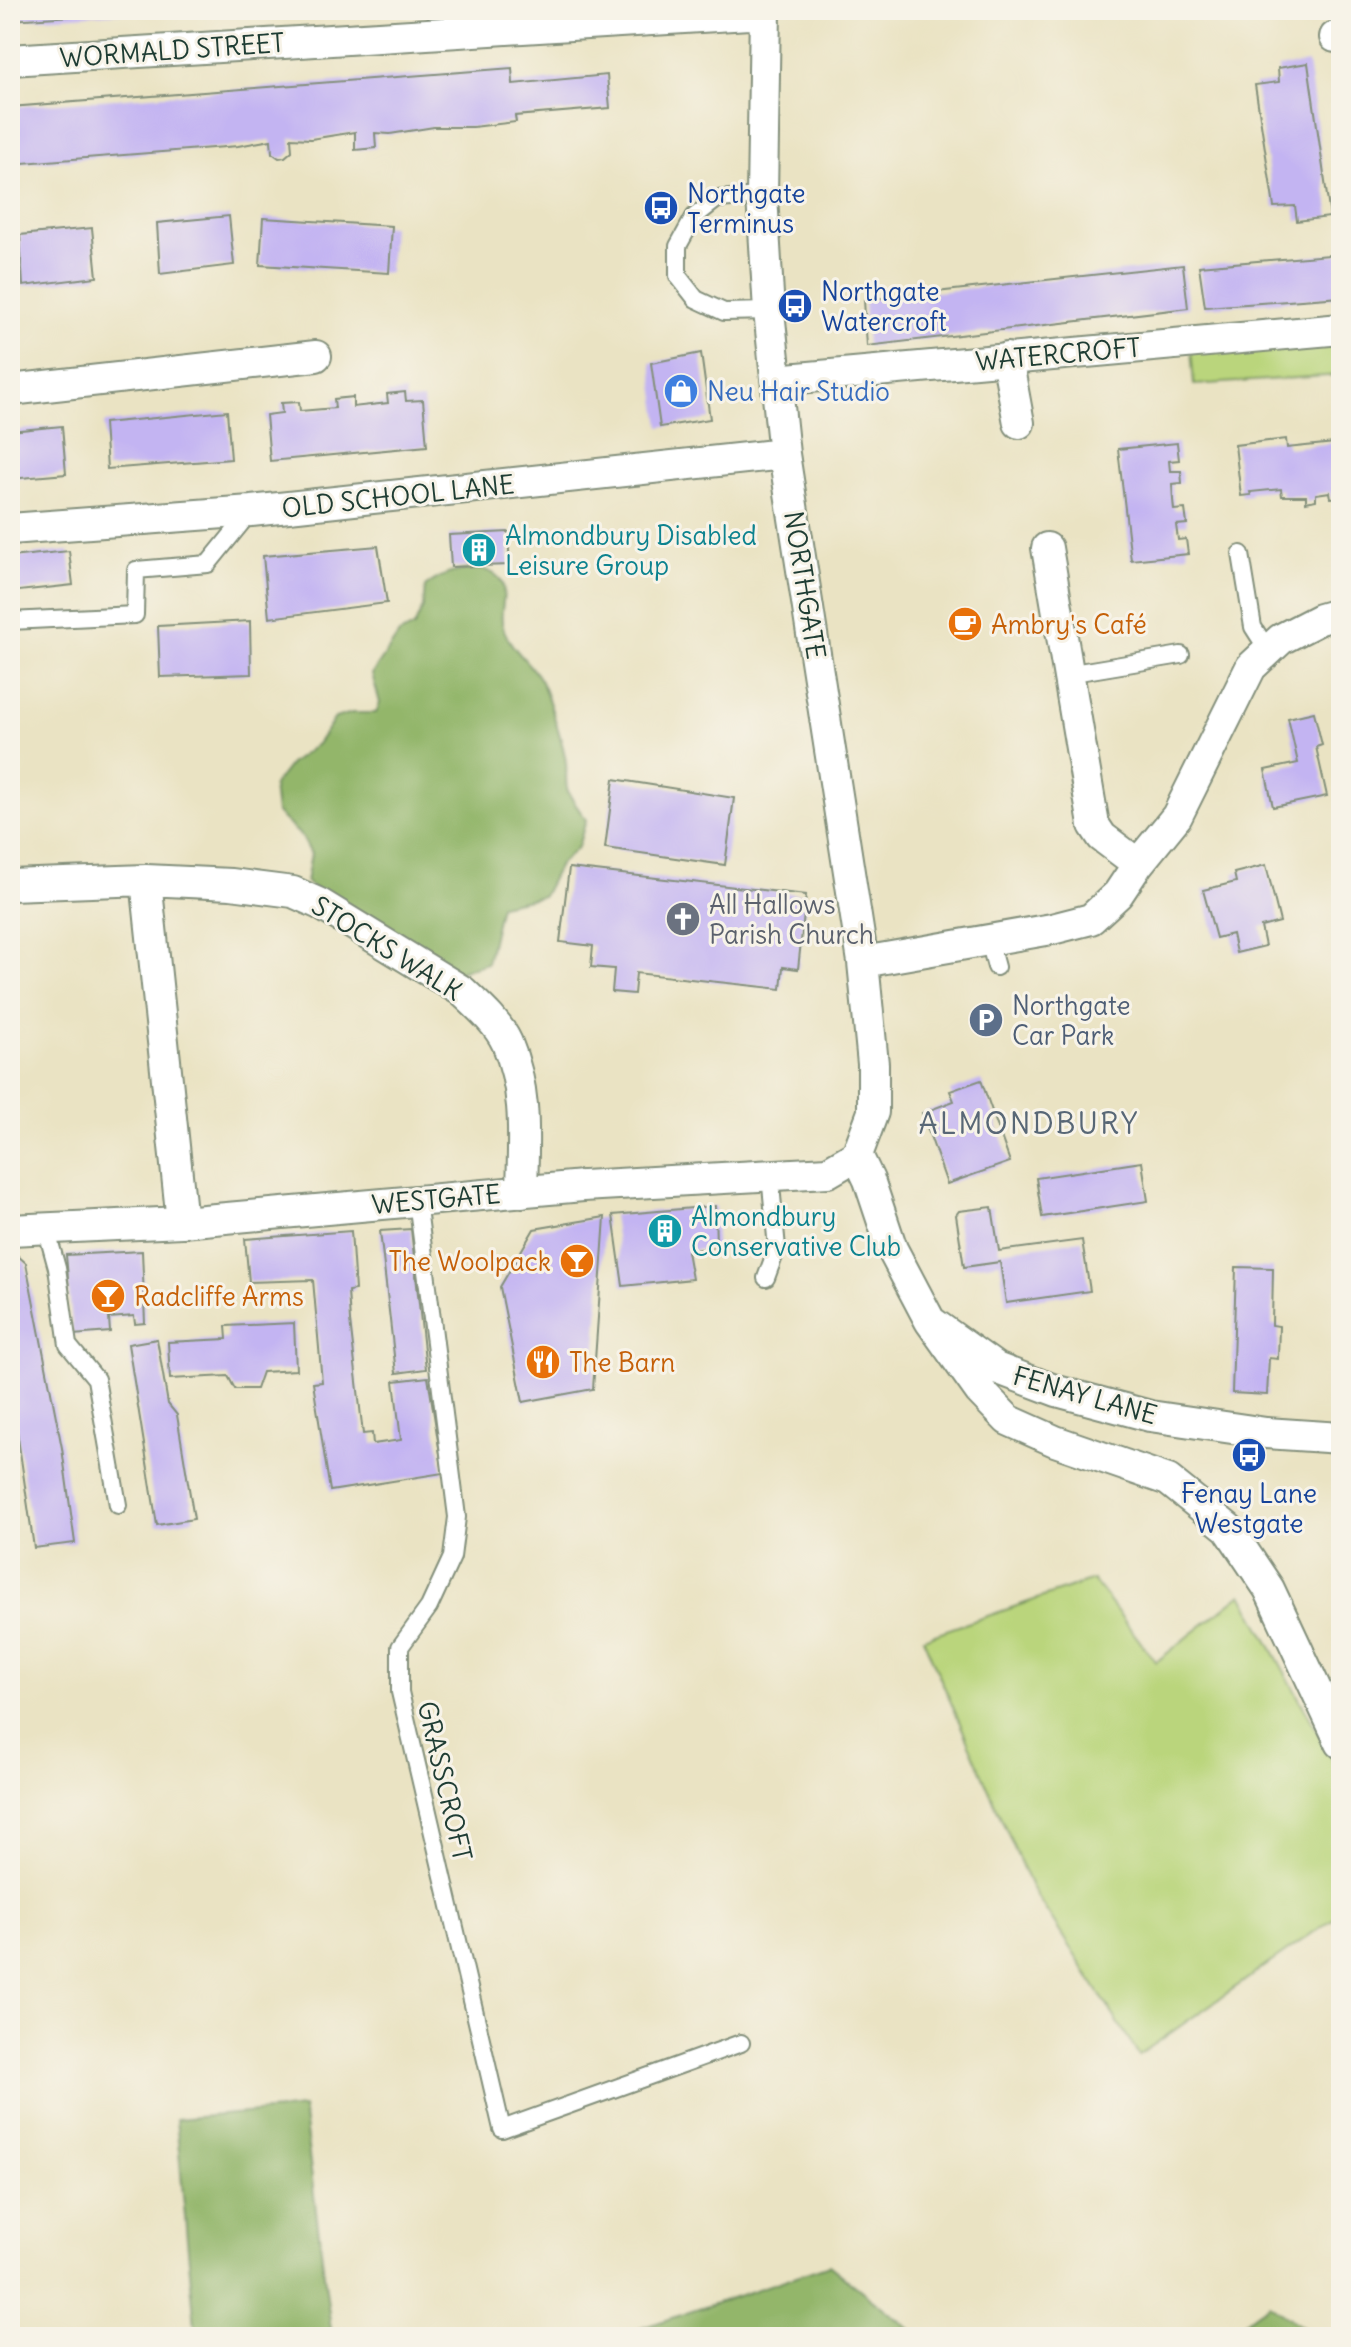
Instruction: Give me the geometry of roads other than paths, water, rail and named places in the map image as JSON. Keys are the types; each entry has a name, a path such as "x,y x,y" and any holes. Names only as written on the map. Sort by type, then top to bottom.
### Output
{"street":[{"name":"WORMALD STREET","path":"10,60 765,12"},
{"name":"NORTHGATE","path":"765,12 762,196 776,380 784,454 863,962 873,1064 873,1112 857,1155"},
{"name":"WATERCROFT","path":"776,380 1341,329"},
{"path":"10,390 316,356"},
{"path":"1007,358 1019,423"},
{"name":"OLD SCHOOL LANE","path":"10,529 251,511 784,454"},
{"path":"1047,548 1094,825 1102,837 1138,864"},
{"path":"863,962 993,954 1091,919 1118,894 1177,816 1251,667 1281,639 1320,619 1341,613"},
{"path":"146,880 182,1222"},
{"name":"STOCKS WALK","path":"10,885 146,880 231,884 293,892 320,904 462,991 482,1010 506,1041 524,1099 522,1192"},
{"name":"WESTGATE","path":"10,1230 182,1222 417,1200 828,1172 857,1155"},
{"name":"FENAY LANE","path":"857,1155 869,1180 892,1249 930,1321 996,1368 1057,1391 1150,1416 1266,1433 1341,1438"},
{"path":"930,1321 980,1391 1008,1420 1055,1441 1168,1480 1228,1528 1269,1589 1341,1743"}],"lane":[{"path":"762,196 717,199 694,217 678,246 678,276 696,299 724,312 769,311"},
{"path":"10,621 135,615 136,570 208,564 251,511"},
{"path":"1241,554 1253,627 1269,652"},
{"path":"1067,674 1181,655"},
{"path":"766,1278 777,1248 770,1175"},
{"name":"GRASSCROFT","path":"417,1200 457,1517 452,1557 429,1607 400,1647 400,1692 502,2129 741,2043"},
{"path":"46,1228 57,1268 68,1345 96,1379 118,1505"}],"place":[{"name":"Northgate Terminus","path":"661,208"},
{"name":"Northgate Watercroft","path":"795,306"},
{"name":"Neu Hair Studio","path":"681,391"},
{"name":"Almondbury Disabled Leisure Group","path":"479,550"},
{"name":"Ambry's Café","path":"965,624"},
{"name":"All Hallows Parish Church","path":"683,919"},
{"name":"Northgate Car Park","path":"986,1020"},
{"name":"Almondbury Conservative Club","path":"665,1231"},
{"name":"The Woolpack","path":"577,1261"},
{"name":"Radcliffe Arms","path":"108,1296"},
{"name":"The Barn","path":"543,1362"},
{"name":"Fenay Lane Westgate","path":"1249,1455"}],"district":[{"name":"ALMONDBURY","path":"1029,1123"}]}
